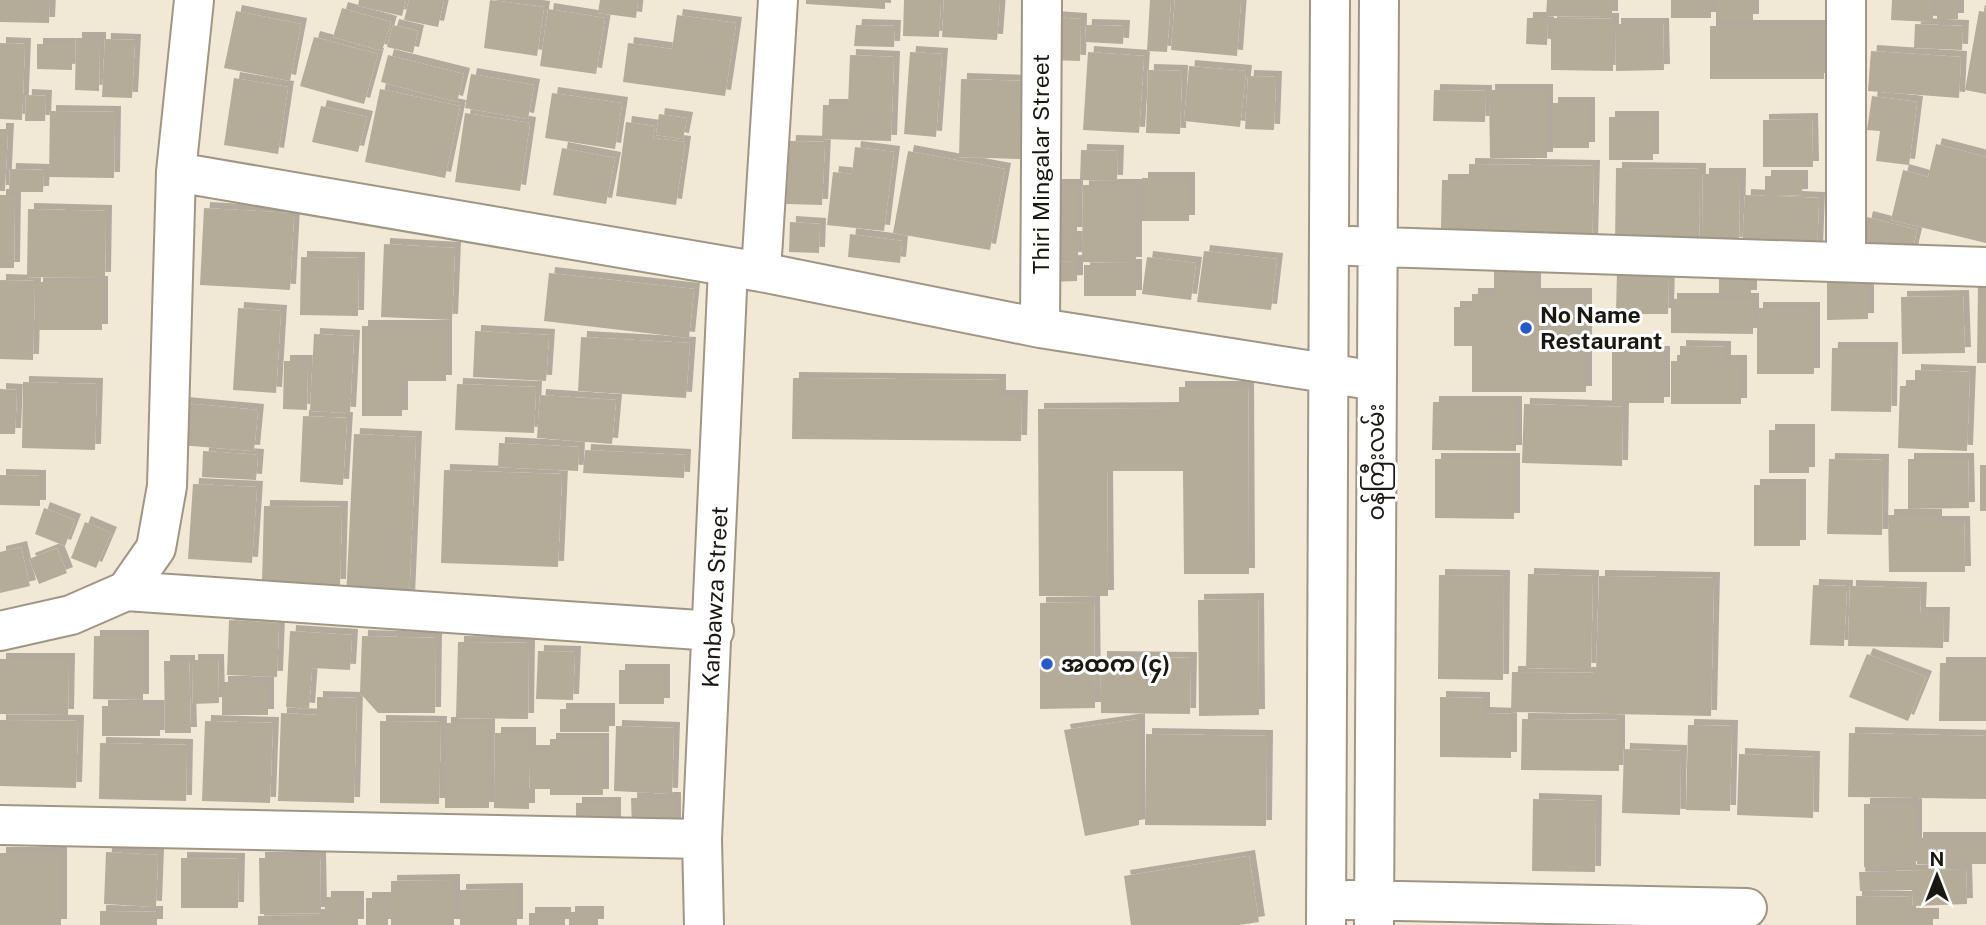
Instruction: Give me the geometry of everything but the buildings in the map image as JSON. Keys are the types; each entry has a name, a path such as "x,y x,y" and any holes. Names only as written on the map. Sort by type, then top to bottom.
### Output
{"street":[{"path":"126,592 156,548 167,486 176,172 194,0"},
{"name":"Kanbawza Street","path":"704,925 702,839 714,631 745,270 778,0"},
{"name":"Thiri Mingalar Street","path":"1040,328 1042,0"},
{"path":"1330,0 1326,913 1747,908"},
{"name":"ဝန်ကြီးလမ်း","path":"1374,913 1379,0"},
{"path":"1846,0 1846,261"},
{"path":"176,172 745,270 1040,328 1377,381"},
{"path":"1328,246 1986,267"},
{"path":"0,631 71,615 126,592 714,631"},
{"path":"0,825 702,839"}],"place":[{"name":"No Name Restaurant","path":"1526,328"},
{"name":"အထက (၄)","path":"1047,664"}]}
